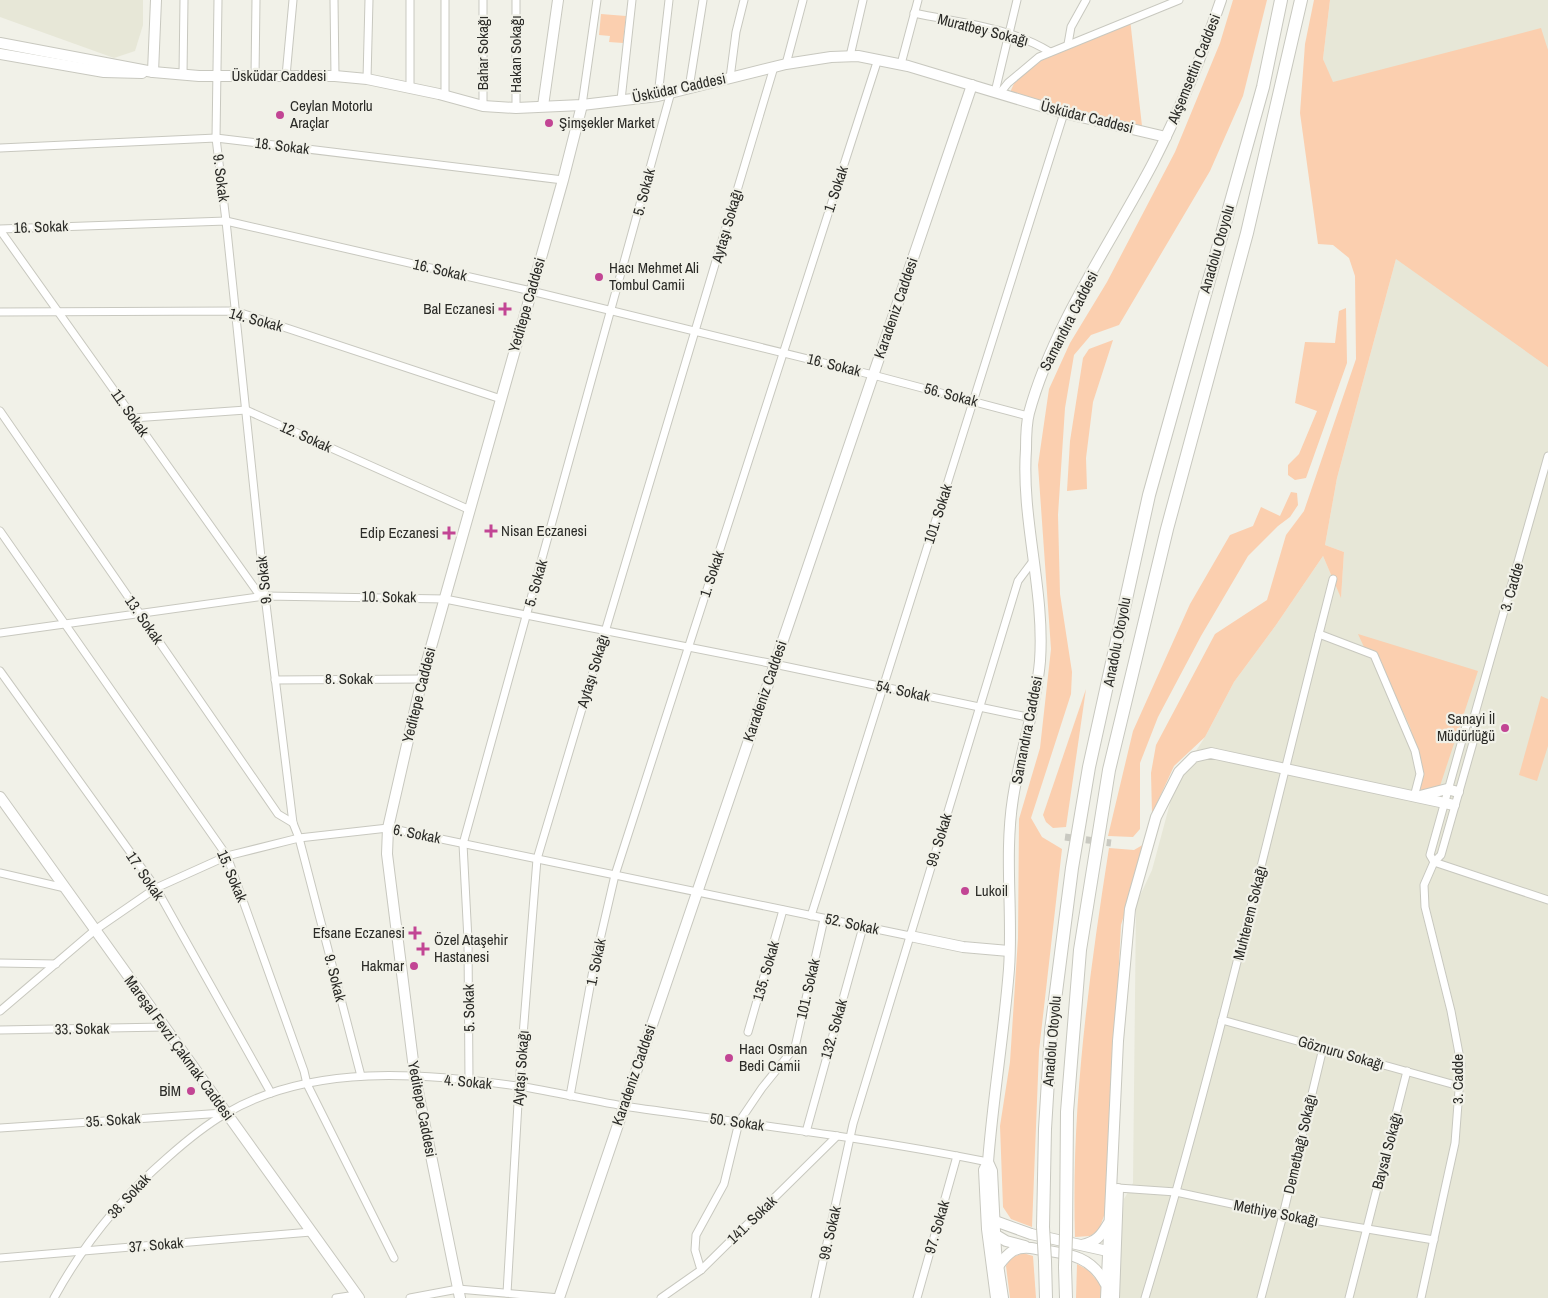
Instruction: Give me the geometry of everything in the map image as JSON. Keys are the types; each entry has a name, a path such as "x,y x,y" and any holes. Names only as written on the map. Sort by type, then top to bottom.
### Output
{"highway":[{"name":"Anadolu Otoyolu","path":"1046,1298 1043,1227 1045,1128 1051,1031 1072,868 1089,767 1149,495 1253,125 1281,0"},
{"name":"Anadolu Otoyolu","path":"1066,1298 1066,1112 1076,988 1091,871 1109,770 1167,528 1247,233 1300,0"}],"street":[{"path":"153,72 156,0"},
{"path":"183,74 184,0"},
{"name":"9. Sokak","path":"218,0 216,138 246,410 263,597 293,823 299,838 361,1076"},
{"path":"255,76 256,0"},
{"path":"286,76 293,0"},
{"path":"334,0 335,76"},
{"path":"367,79 370,0"},
{"path":"410,0 410,87"},
{"path":"445,0 445,96"},
{"name":"Bahar Sokağı","path":"482,106 483,0"},
{"name":"Hakan Sokağı","path":"516,0 516,108"},
{"path":"543,106 558,0"},
{"path":"582,105 596,0"},
{"path":"620,100 632,0"},
{"path":"658,96 669,0"},
{"path":"688,88 704,0"},
{"path":"730,78 736,32 744,0"},
{"path":"786,64 803,0"},
{"path":"850,56 864,0"},
{"path":"900,64 918,0"},
{"path":"998,93 1017,0"},
{"path":"1068,44 1071,27 1086,0"},
{"path":"998,93 1027,66 1050,52 1179,0"},
{"name":"Akşemsettin Caddesi","path":"1166,137 1201,58 1221,0"},
{"name":"Muratbey Sokağı","path":"914,14 1032,40 1050,52"},
{"name":"Üsküdar Caddesi","path":"0,44 153,72"},
{"name":"Üsküdar Caddesi","path":"0,54 104,72 153,72 216,76 335,76 367,79 410,87 482,106 516,108 582,105 658,96 786,64 850,56 900,64 1064,112 1166,137"},
{"name":"1. Sokak","path":"570,1096 593,970 615,875 878,59"},
{"name":"Aytaşı Sokağı","path":"507,1293 519,1086 537,859 774,67"},
{"name":"Karadeniz Caddesi","path":"560,1298 623,1106 972,85"},
{"name":"5. Sokak","path":"470,1081 468,940 463,844 612,312 671,92"},
{"name":"Yeditepe Caddesi","path":"459,1293 415,1077 387,854 388,828 422,679 563,180 582,105"},
{"name":"101. Sokak","path":"811,916 1064,112"},
{"name":"Samandıra Caddesi","path":"1003,1298 999,1265 991,1227 994,1198 992,1171 988,1162 1009,951 1009,844 1013,798 1032,718 1040,660 1039,601 1024,468 1028,416 1047,358 1166,137"},
{"name":"18. Sokak","path":"0,148 216,138 563,180"},
{"name":"16. Sokak","path":"0,229 226,221 531,291 695,333 873,375"},
{"name":"11. Sokak","path":"0,229 133,418 263,597"},
{"name":"14. Sokak","path":"0,312 235,311 501,398"},
{"name":"56. Sokak","path":"873,375 1028,416"},
{"name":"12. Sokak","path":"133,418 246,410 470,510"},
{"name":"13. Sokak","path":"0,411 278,814 293,823"},
{"name":"3. Cadde","path":"1474,717 1548,456"},
{"name":"15. Sokak","path":"0,531 227,856 304,1071 306,1084 394,1258"},
{"name":"99. Sokak","path":"815,1298 853,1124 1018,581 1033,561"},
{"name":"Muhterem Sokağı","path":"1145,1298 1176,1192 1222,1020 1332,579"},
{"name":"10. Sokak","path":"0,633 263,597 445,599 774,664"},
{"path":"1319,634 1374,655 1415,751 1420,774 1414,797"},
{"name":"54. Sokak","path":"774,664 1032,718"},
{"name":"17. Sokak","path":"0,671 156,888 271,1093"},
{"name":"8. Sokak","path":"275,680 422,679"},
{"path":"1453,790 1466,726 1474,717"},
{"path":"1474,717 1476,732 1453,790 1443,801 1430,855 1434,862 1548,900"},
{"path":"1114,1298 1108,1224 1116,1113 1118,1041 1130,909 1156,817 1179,772 1194,757 1211,753 1414,797 1443,801 1454,805"},
{"path":"1414,797 1453,790"},
{"name":"3. Cadde","path":"1421,1298 1455,1143 1461,1064 1456,1033 1425,907 1424,885 1434,862 1441,855 1454,805 1453,790"},
{"name":"Mareşal Fevzi Çakmak Caddesi","path":"0,797 358,1296"},
{"name":"6. Sokak","path":"0,1011 95,930 156,888 227,856 299,838 388,828 696,892"},
{"path":"0,873 65,888"},
{"name":"52. Sokak","path":"696,892 963,948 1009,951"},
{"name":"135. Sokak","path":"748,1032 783,910"},
{"name":"101. Sokak","path":"701,1270 695,1250 696,1235 724,1184 738,1122 762,1088 796,1047 824,918"},
{"name":"132. Sokak","path":"806,1132 863,926"},
{"path":"0,964 56,964"},
{"name":"Göznuru Sokağı","path":"1222,1020 1459,1086"},
{"name":"33. Sokak","path":"0,1030 164,1027"},
{"name":"Demetbağı Sokağı","path":"1260,1298 1283,1215 1323,1048"},
{"name":"Baysal Sokağı","path":"1349,1298 1407,1072"},
{"name":"4. Sokak","path":"226,1113 271,1093 306,1084 361,1076 415,1077 519,1086 623,1106"},
{"name":"50. Sokak","path":"623,1106 837,1136 988,1162"},
{"name":"35. Sokak","path":"0,1128 226,1113"},
{"name":"38. Sokak","path":"54,1298 81,1251 141,1180 180,1146 226,1113"},
{"path":"1111,1252 1118,1188 1116,1113"},
{"name":"141. Sokak","path":"661,1298 701,1270 837,1136"},
{"name":"97. Sokak","path":"917,1298 957,1156"},
{"path":"988,1162 984,1170 991,1227 996,1298"},
{"name":"Methiye Sokağı","path":"1118,1188 1176,1192 1283,1215 1434,1240"},
{"path":"994,1198 998,1213 1013,1227"},
{"path":"1081,1246 1093,1242 1102,1235 1108,1224"},
{"path":"991,1227 1013,1227 1081,1246 1111,1252"},
{"path":"991,1227 1031,1248"},
{"name":"37. Sokak","path":"0,1258 311,1232"},
{"path":"999,1265 1010,1252 1023,1247 1111,1265"},
{"path":"1085,1260 1099,1272 1106,1286"},
{"path":"1106,1298 1106,1286 1111,1265"},
{"path":"410,1298 459,1293 507,1293 560,1298"},
{"path":"336,1298 358,1296"}],"shaded area":[{"path":"0,0 143,0 143,25 135,51 114,58 0,17"},
{"path":"1233,0 1267,0 1243,96 1210,171 1119,325 1091,335 1074,355 1065,408 1058,515 1060,594 1072,672 1071,694 1031,818 1042,837 1062,849 1039,1051 1032,1227 1011,1219 1003,1207 1000,1126 1010,1062 1018,938 1019,819 1040,748 1051,649 1038,465 1049,389 1070,343 1107,282 1175,152 1220,43"},
{"path":"1314,0 1330,0 1323,59 1333,82 1541,28 1548,50 1548,367 1396,259 1337,478 1325,545 1344,552 1341,598 1323,556 1234,682 1205,737 1174,766 1152,814 1151,773 1156,745 1215,634 1267,600 1286,535 1304,511 1356,359 1355,276 1349,258 1333,245 1318,244 1300,113 1305,44"},
{"path":"1330,0 1548,0 1548,1298 1118,1298 1119,1252 1124,1199 1133,1183 1136,904 1152,870 1176,781 1205,737 1234,682 1323,556 1341,597 1344,552 1325,545 1337,478 1396,259 1323,59"},
{"path":"601,14 626,16 623,43 609,42 610,36 599,35"},
{"path":"1130,19 1142,126 1010,93 1017,79 1029,66 1044,55 1080,37"},
{"path":"1346,308 1347,363 1306,478 1295,480 1288,475 1288,465 1299,454 1317,411 1295,403 1305,342 1335,343 1339,311"},
{"path":"1113,340 1093,402 1086,458 1087,489 1067,491 1070,441 1083,358 1089,349"},
{"path":"1291,492 1297,493 1298,505 1290,517 1278,526 1248,556 1201,636 1158,717 1140,763 1140,829 1133,837 1108,836 1133,731 1190,604 1230,535 1253,526 1261,507 1280,516"},
{"path":"1358,634 1478,671 1440,786 1419,793 1423,773 1410,727 1376,653 1364,647"},
{"path":"1086,689 1066,827 1053,828 1046,822 1043,815"},
{"path":"1541,696 1548,699 1548,746 1537,781 1519,775"},
{"path":"1146,843 1121,925 1106,1210 1099,1230 1090,1236 1075,1237 1076,1139 1083,1041 1109,848 1134,850"},
{"path":"1023,1253 1033,1256 1036,1298 1010,1298 1006,1266 1011,1258"},
{"path":"1077,1264 1088,1270 1101,1285 1101,1298 1076,1298"}],"tunnel":[{"path":"1065,837 1111,843"}],"place":[{"name":"Ceylan Motorlu Araçlar","path":"280,115"},
{"name":"Şimşekler Market","path":"549,123"},
{"name":"Hacı Mehmet Ali Tombul Camii","path":"599,277"},
{"name":"Bal Eczanesi","path":"505,309"},
{"name":"Nisan Eczanesi","path":"491,531"},
{"name":"Edip Eczanesi","path":"449,533"},
{"name":"Sanayi İl Müdürlüğü","path":"1505,728"},
{"name":"Lukoil","path":"965,891"},
{"name":"Efsane Eczanesi","path":"415,933"},
{"name":"Özel Ataşehir Hastanesi","path":"423,949"},
{"name":"Hakmar","path":"414,966"},
{"name":"Hacı Osman Bedi Camii","path":"729,1058"},
{"name":"BİM","path":"191,1091"}]}
